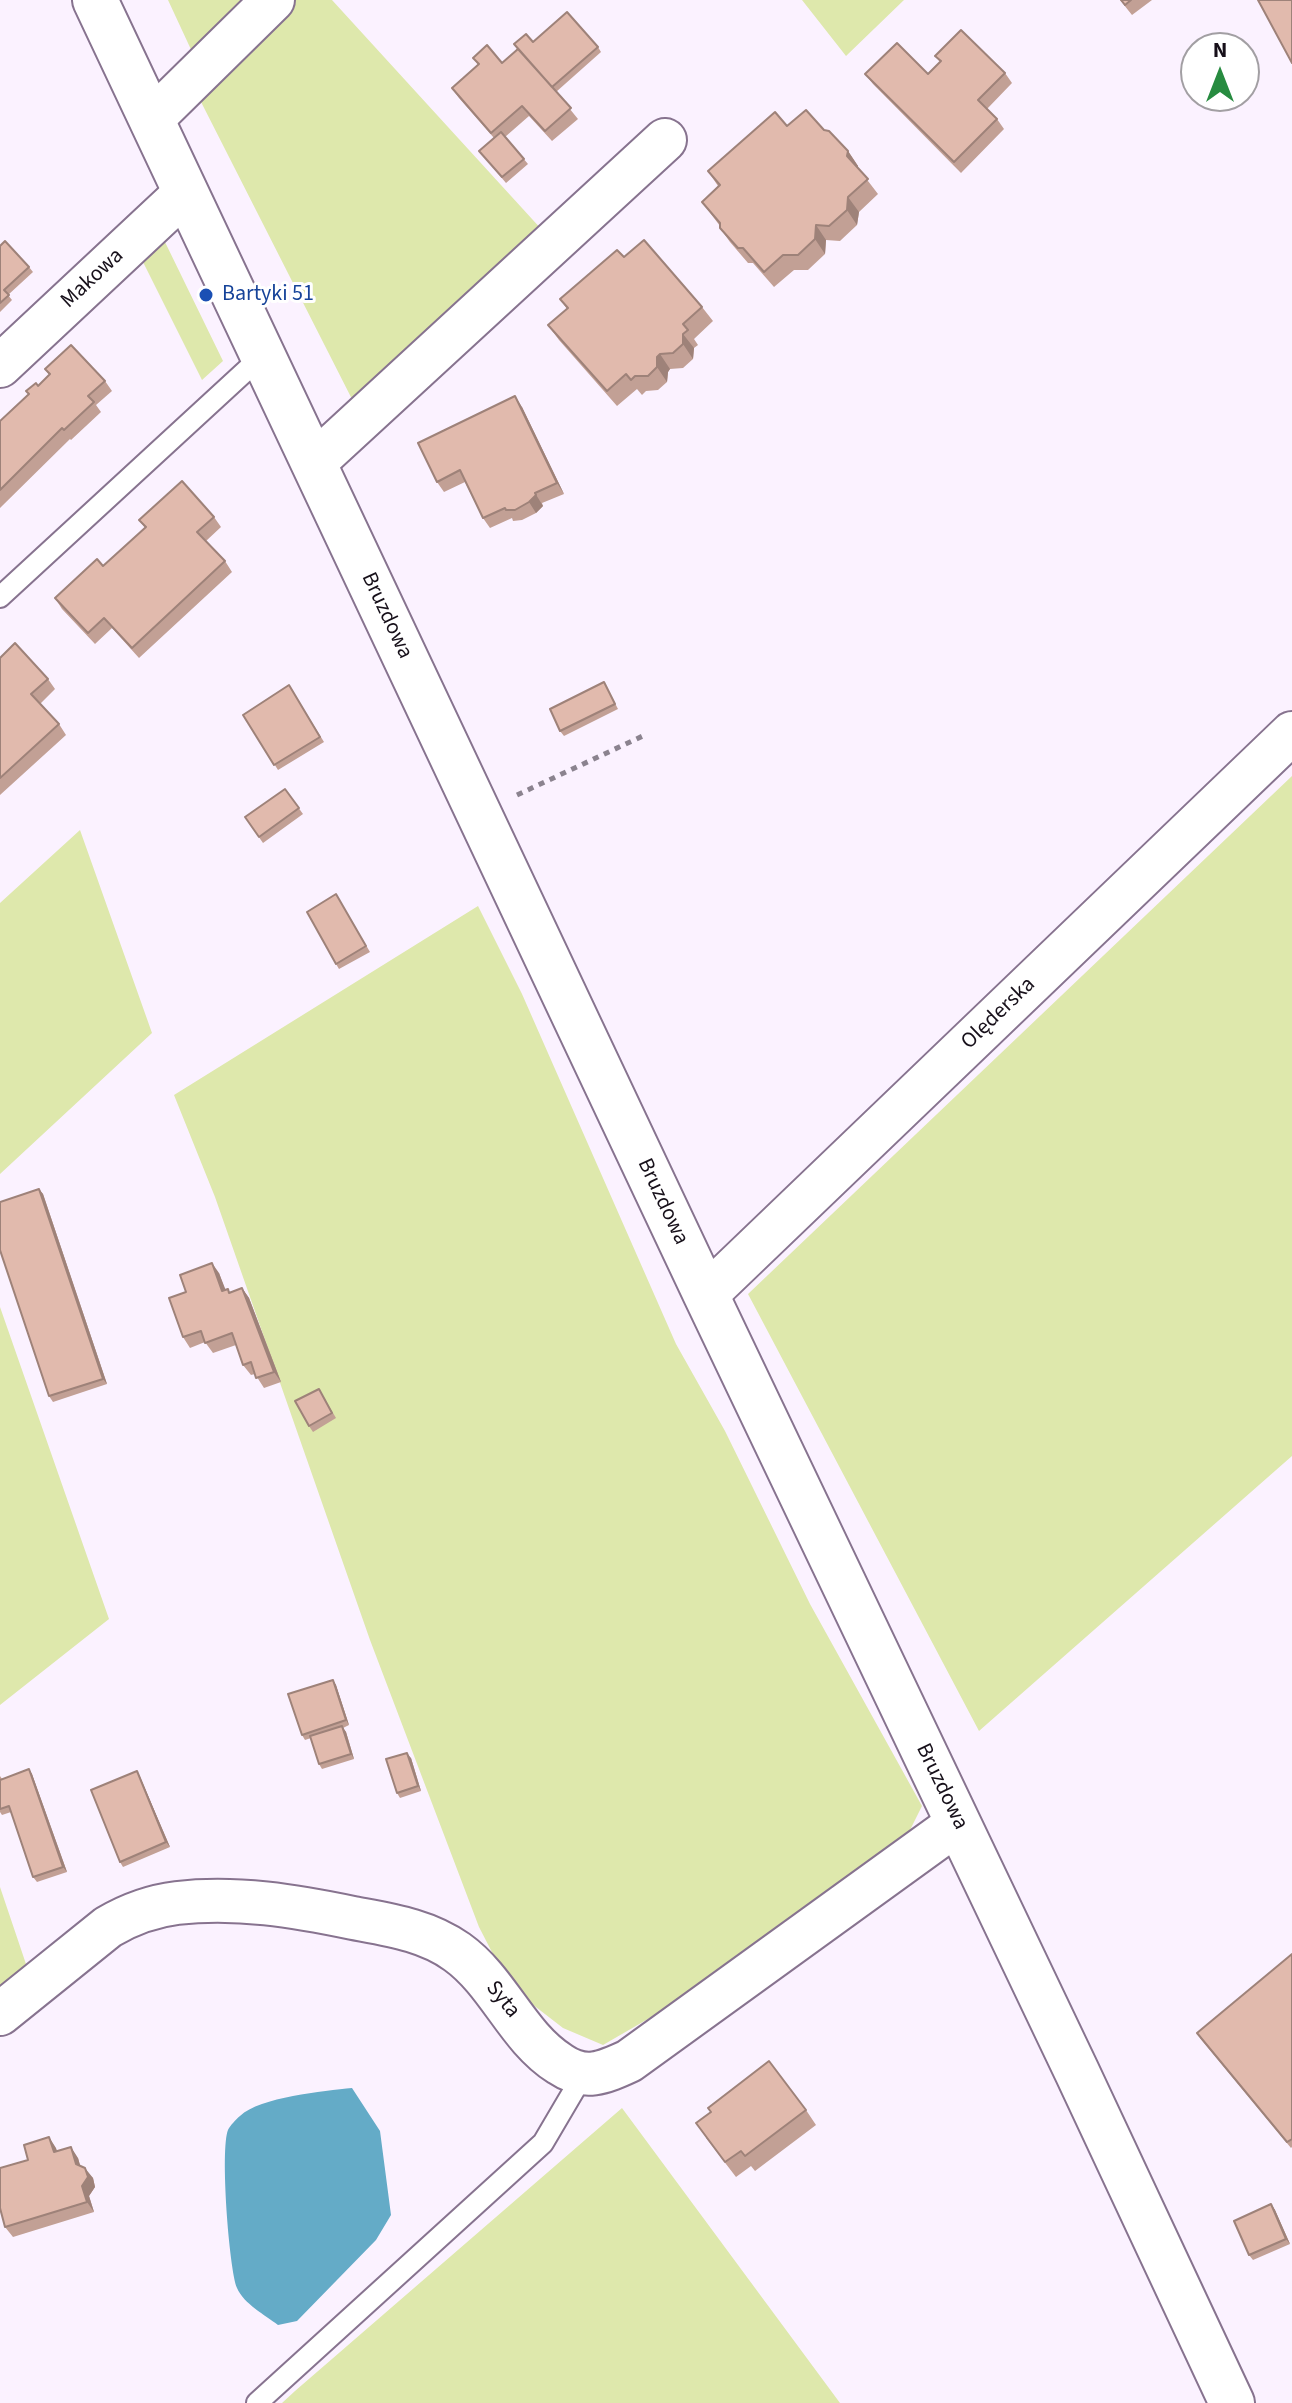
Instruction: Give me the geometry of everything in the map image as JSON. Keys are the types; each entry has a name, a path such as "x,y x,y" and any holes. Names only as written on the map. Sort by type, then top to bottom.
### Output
{"street":[{"name":"Bruzdowa","path":"95,0 1232,2403"},
{"path":"152,119 273,0"},
{"path":"314,463 665,140"},
{"name":"Makowa","path":"0,366 186,192"},
{"name":"Olęderska","path":"706,1295 1292,733"},
{"path":"583,2075 605,2072 629,2061 958,1823"},
{"name":"Syta","path":"0,2014 108,1927 126,1917 174,1903 231,1900 318,1911 404,1928 434,1938 478,1971 537,2045 560,2065 583,2075"}],"lane":[{"path":"0,597 263,355"},
{"path":"257,2403 543,2143 583,2075"}],"path":[{"path":"549,779 647,734"}],"green space":[{"path":"168,0 252,0 194,56"},
{"path":"291,0 332,0 543,231 356,407 198,96"},
{"path":"802,0 904,0 846,56"},
{"path":"164,240 223,361 202,380 142,260"},
{"path":"1292,776 1292,1456 979,1731 748,1294"},
{"path":"80,830 152,1033 0,1174 0,903"},
{"path":"478,906 522,994 676,1344 725,1431 810,1604 922,1806 908,1834 679,2001 603,2045 563,2028 510,1987 479,1927 370,1640 215,1197 174,1095"},
{"path":"0,1307 109,1619 0,1705"},
{"path":"0,1887 27,1967 0,1989"},
{"path":"622,2108 840,2403 282,2403 295,2391"}],"water":[{"path":"352,2088 380,2131 391,2215 376,2240 297,2321 278,2325 250,2304 237,2288 226,2209 228,2130 249,2109 262,2104 293,2096"}],"building":[{"path":"1258,0 1292,0 1292,63"},
{"path":"567,12 598,47 552,87 514,44 526,34 533,42"},
{"path":"961,30 1005,73 978,100 997,119 954,162 865,74 897,43 928,74 941,61 935,56"},
{"path":"487,45 502,63 518,49 571,108 545,131 522,106 491,133 452,88 479,64 473,58"},
{"path":"806,110 848,151 847,156 868,179 848,197 847,210 829,226 816,225 815,239 798,255 783,255 764,272 720,228 720,223 702,202 720,185 708,171 775,112 787,126"},
{"path":"501,132 524,159 502,177 479,151"},
{"path":"644,240 702,307 683,324 688,330 683,334 683,344 673,353 660,354 657,367 648,376 635,376 631,380 626,374 607,391 548,325 568,308 560,299 617,250 624,257"},
{"path":"5,241 29,267 4,290 9,295 0,303 0,246"},
{"path":"71,345 105,381 88,396 94,402 64,430 62,428 0,490 0,421 29,394 26,391 36,383 38,386 50,374 45,369"},
{"path":"515,396 557,483 535,493 529,502 515,510 505,508 483,518 460,470 437,482 418,443"},
{"path":"182,481 214,517 197,532 225,561 132,648 104,618 88,633 55,598 97,559 103,566 146,527 139,520"},
{"path":"15,643 48,679 31,694 59,724 0,778 0,658"},
{"path":"604,682 615,704 560,731 550,709"},
{"path":"289,685 320,737 274,765 243,715"},
{"path":"285,789 299,808 259,837 245,817"},
{"path":"336,894 366,946 336,964 307,912"},
{"path":"39,1189 103,1379 49,1396 0,1250 0,1202"},
{"path":"212,1263 222,1291 228,1289 229,1293 242,1288 274,1372 256,1378 251,1362 243,1365 232,1333 205,1343 201,1331 183,1337 169,1298 186,1292 180,1275"},
{"path":"319,1389 332,1413 309,1426 295,1401"},
{"path":"333,1680 346,1720 302,1735 288,1694"},
{"path":"342,1726 351,1754 319,1764 310,1736"},
{"path":"407,1753 418,1786 397,1793 386,1759"},
{"path":"29,1769 63,1867 33,1877 9,1806 0,1809 0,1780"},
{"path":"137,1771 166,1842 120,1862 91,1790"},
{"path":"1292,1954 1292,2139 1287,2142 1197,2033"},
{"path":"769,2061 806,2110 745,2156 741,2151 725,2162 696,2123 711,2112 708,2108"},
{"path":"49,2137 54,2152 71,2147 76,2164 85,2168 88,2177 82,2186 87,2202 5,2227 0,2208 0,2168 28,2160 24,2145"},
{"path":"1271,2204 1286,2239 1249,2255 1234,2221"}],"place":[{"name":"Bartyki 51","path":"206,295"}]}
